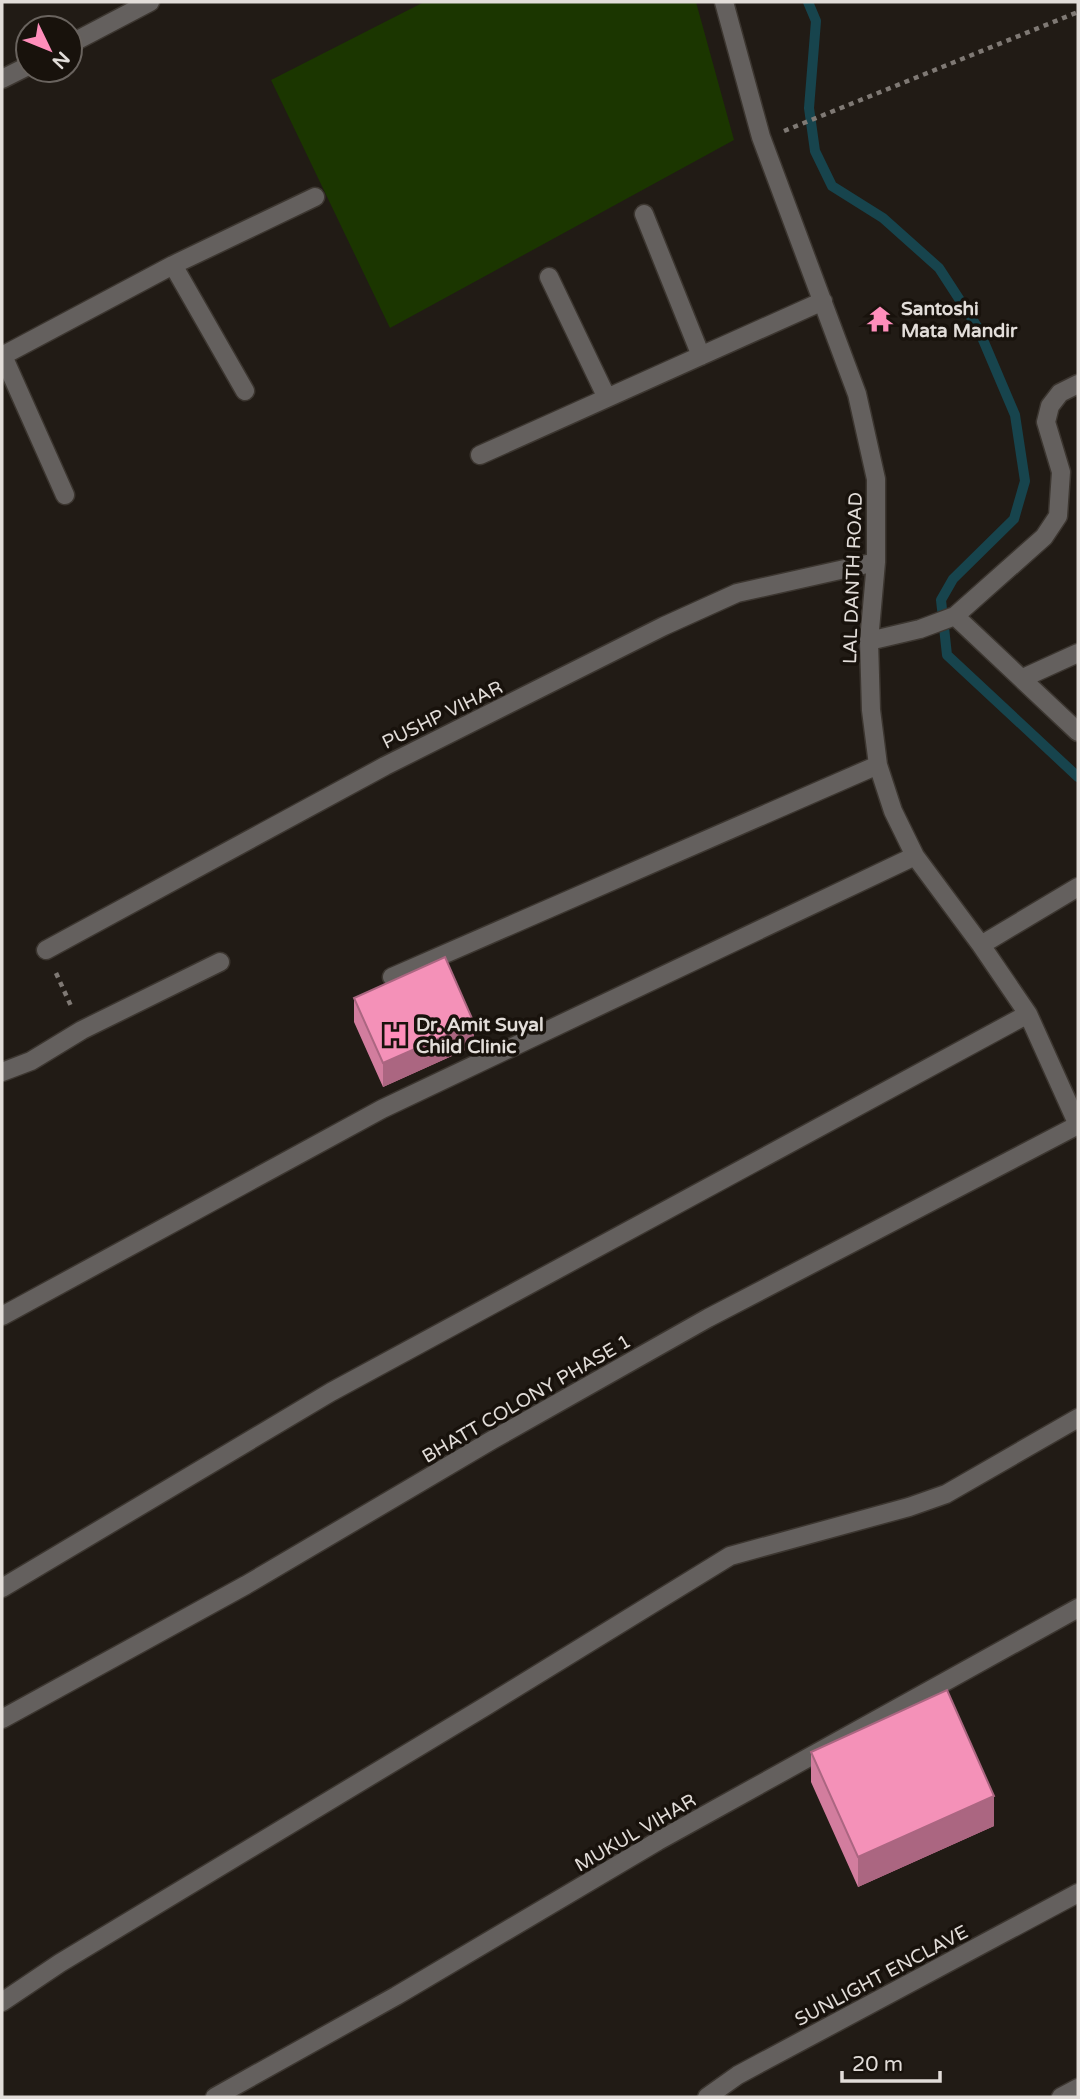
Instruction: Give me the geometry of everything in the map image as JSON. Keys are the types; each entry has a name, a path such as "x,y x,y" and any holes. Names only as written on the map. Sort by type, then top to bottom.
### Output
{"street":[{"path":"84,37 150,2"},
{"name":"LAL DANTH ROAD","path":"724,2 761,137 857,394 876,479 876,562 869,642 871,710 878,765 893,811 915,856 1028,1014 1078,1125"},
{"path":"65,495 2,356 173,265 315,197"},
{"path":"644,214 701,356"},
{"path":"173,265 245,391"},
{"path":"549,276 607,398"},
{"path":"480,456 823,301"},
{"path":"869,642 920,629 955,616 1044,537 1058,516 1061,472 1046,422 1050,406 1060,393 1078,384"},
{"name":"PUSHP VIHAR","path":"46,950 385,766 664,626 737,593 876,562"},
{"path":"955,616 1078,732"},
{"path":"1023,678 1078,653"},
{"path":"392,977 878,765"},
{"path":"2,1316 382,1109 915,856"},
{"path":"981,945 1078,887"},
{"path":"2,1072 31,1061 82,1030 220,962"},
{"path":"2,1588 331,1392 1028,1014"},
{"name":"BHATT COLONY PHASE 1","path":"2,1720 246,1585 492,1440 708,1318 1078,1125"},
{"path":"2,2002 60,1963 730,1556 909,1507 946,1494 1078,1418"},
{"name":"MUKUL VIHAR","path":"215,2097 396,1996 658,1842 1078,1608"},
{"name":"SUNLIGHT ENCLAVE","path":"707,2097 738,2075 1078,1894"},
{"path":"1061,2097 1078,2088"}],"path":[{"path":"791,128 1078,12"},
{"path":"46,950 82,1030"}],"green space":[{"path":"424,2 696,2 734,140 390,328 271,80"}],"building":[{"path":"445,957 474,1023 383,1063 354,998"},
{"path":"947,1690 994,1796 858,1857 811,1752"}],"waterway":[{"path":"808,2 816,21 809,108 815,151 832,186 883,218 939,268 978,328 1015,415 1025,481 1014,519 953,579 941,600 947,655 1078,777"}],"place":[{"name":"Santoshi Mata Mandir","path":"880,319"},
{"name":"Dr. Amit Suyal Child Clinic","path":"395,1035"}]}
